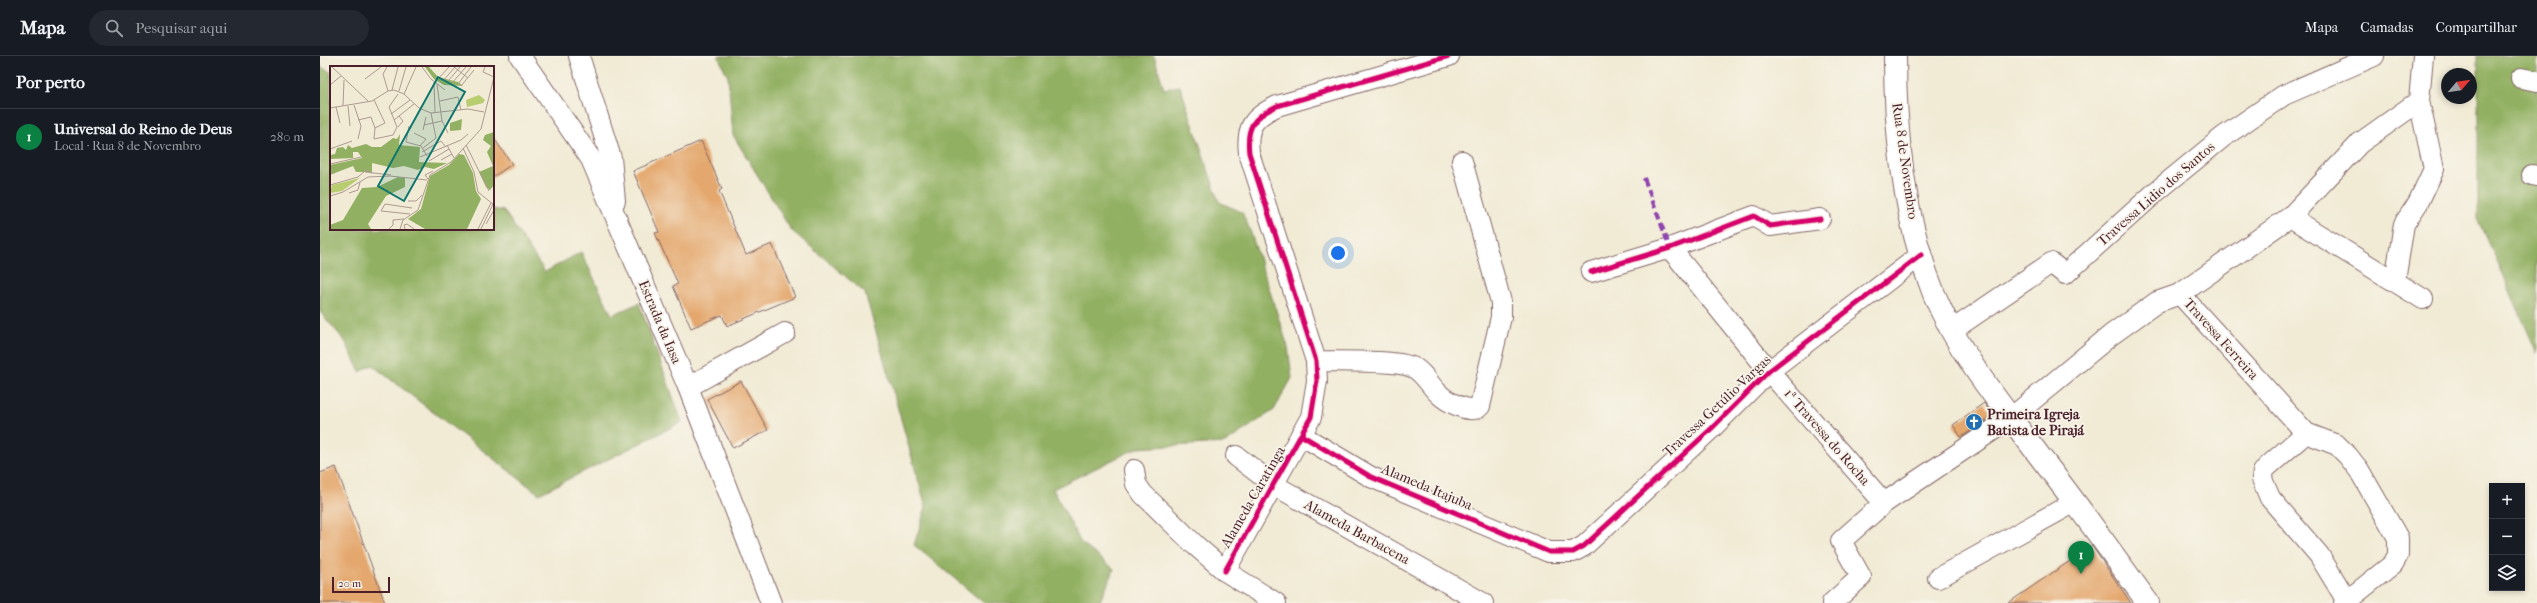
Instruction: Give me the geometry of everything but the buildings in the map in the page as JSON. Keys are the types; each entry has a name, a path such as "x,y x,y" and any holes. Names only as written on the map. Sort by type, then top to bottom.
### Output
{"main road":[{"name":"Rua 8 de Novembro","path":"1895,56 1895,86 1903,170 1909,206 1921,255 1934,294 1952,331 1980,377 2075,502 2148,603"}],"street":[{"name":"Estrada da Iasa","path":"520,56 591,159 688,387 771,603"},
{"path":"579,56 611,158 616,219"},
{"name":"Alameda Caratinga","path":"1134,470 1136,484 1143,494 1225,571 1311,417 1317,381 1316,361 1249,153 1248,139 1252,125 1257,116 1277,106 1448,56"},
{"name":"Travessa Lidio dos Santos","path":"1952,331 2051,263 2065,274 2157,191 2223,137 2284,95 2374,56"},
{"path":"2395,282 2404,224 2418,203 2434,169 2419,101 2423,56"},
{"path":"2180,294 2290,217 2360,143 2419,101"},
{"path":"1316,361 1406,365 1424,376 1442,397 1468,409 1476,409 1480,406 1501,317 1500,302 1462,161"},
{"path":"1591,272 1670,248 1754,216 1770,226 1820,219"},
{"path":"2290,217 2423,299"},
{"name":"1ª Travessa do Rocha","path":"1670,248 1769,371 1884,503"},
{"name":"Travessa Getúlio Vargas","path":"1549,552 1573,552 1584,546 1712,428 1769,371 1921,255"},
{"name":"Travessa Ferreira","path":"1832,603 1861,577 1841,541 1884,503 2011,418 2091,350 2158,302 2180,294 2306,433 2337,445 2348,456 2359,470 2398,538 2398,555 2393,564 2346,602"},
{"path":"688,387 785,333"},
{"path":"2306,433 2267,467 2263,472 2262,479 2270,498 2319,555 2346,602"},
{"name":"Alameda Itajuba","path":"1301,436 1371,477 1549,552"},
{"name":"Alameda Barbacena","path":"1236,456 1274,485 1483,603"},
{"path":"1938,578 2075,502"},
{"path":"1225,571 1276,603"}],"green space":[{"path":"718,56 1154,56 1164,89 1180,86 1219,202 1242,212 1250,230 1288,347 1292,378 1274,410 1225,443 1137,448 1053,489 1081,543 1114,569 1099,603 984,603 914,545 926,507 865,293 791,230 733,135 728,77"},
{"path":"2478,56 2537,56 2537,353 2478,218"},
{"path":"320,67 330,72 330,230 494,230 494,209 504,211 545,272 581,252 612,315 639,303 682,422 539,494 372,365 360,372 345,341 320,312"}],"marked path":[{"path":"1644,178 1670,248"}],"cycle path":[{"path":"1225,571 1311,417 1317,381 1316,361 1249,153 1248,144 1250,130 1262,114 1277,106 1449,56"},
{"path":"1591,272 1670,248 1754,216 1770,226 1820,219"},
{"path":"1301,435 1371,477 1549,552 1573,552 1584,546 1712,428 1769,371 1921,255"}],"place":[{"name":"Primeira Igreja Batista de Pirajá","path":"1974,422"},
{"name":"Universal do Reino de Deus","path":"2081,574"}]}
